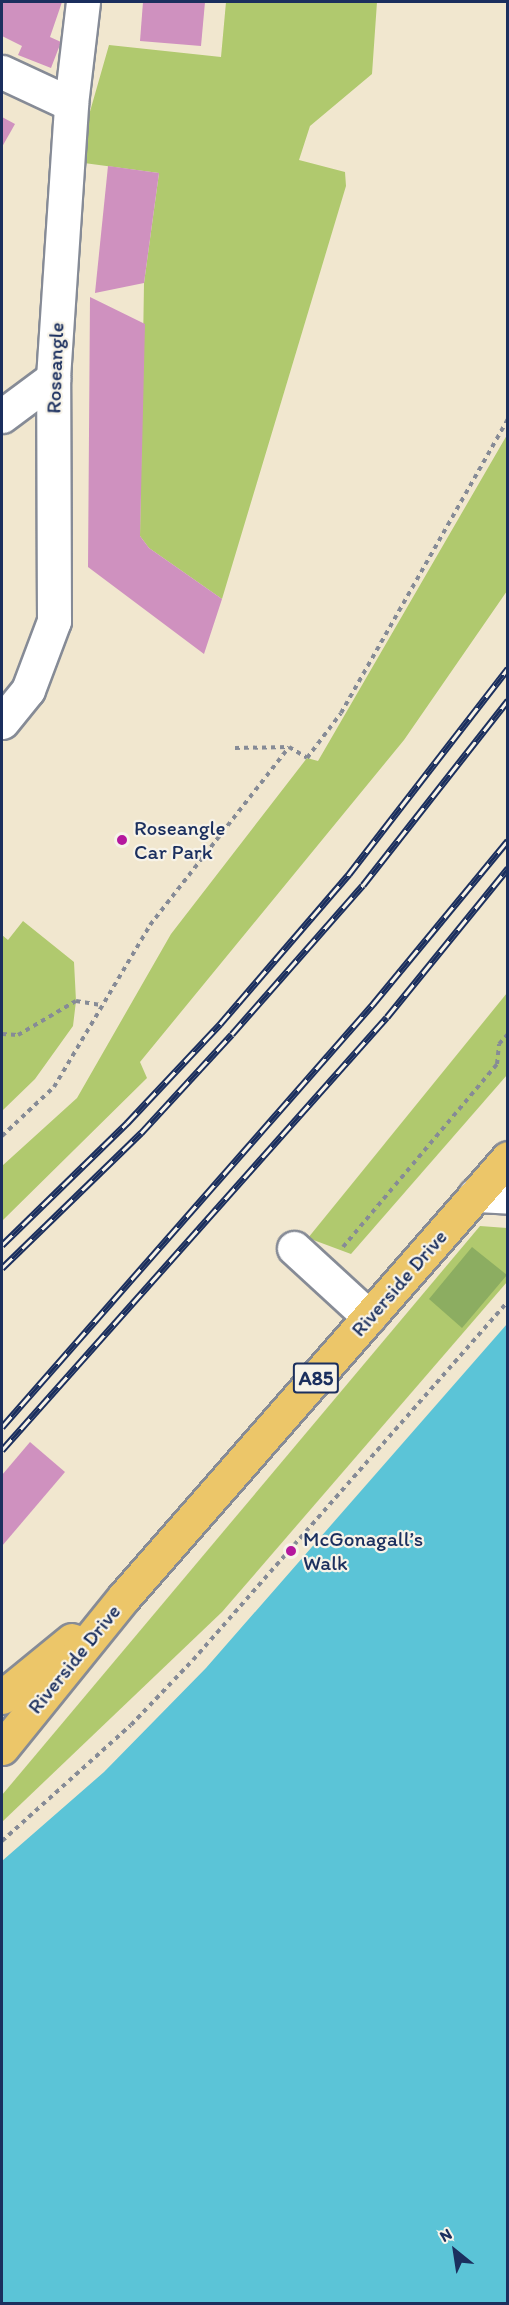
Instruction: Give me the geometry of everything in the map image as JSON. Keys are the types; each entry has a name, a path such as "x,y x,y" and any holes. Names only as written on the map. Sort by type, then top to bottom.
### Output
{"main road":[{"name":"Riverside Drive","path":"2,1748 124,1598 507,1158"},
{"name":"Riverside Drive","path":"2,1697 124,1598"}],"street":[{"name":"Roseangle","path":"2,722 28,690 54,621 52,378 71,104 83,2"},
{"path":"2,72 71,104"},
{"path":"2,416 52,378"},
{"path":"476,1195 507,1197"},
{"path":"294,1248 369,1317"}],"path":[{"path":"235,748 289,747 307,758 341,713 507,419"},
{"path":"2,1136 54,1087 101,1005 173,893 289,747"},
{"path":"2,1034 18,1035 76,1000 101,1005"},
{"path":"321,1272 497,1065 499,1044 507,1034"},
{"path":"2,1841 152,1702 284,1559 507,1302"}],"green space":[{"path":"226,2 377,2 372,74 310,126 299,160 345,172 346,186 222,599 149,548 140,536 144,283 159,173 84,163 89,115 109,45 221,57"},
{"path":"507,435 507,591 404,740 140,1062 147,1078 2,1221 2,1166 77,1098 171,934 307,758 318,761"},
{"path":"23,921 74,962 76,1001 73,1026 35,1079 2,1111 2,935 8,940"},
{"path":"507,993 507,1075 351,1254 308,1238"},
{"path":"480,1226 507,1228 507,1282 222,1612 2,1822 2,1795"},
{"path":"472,1247 507,1275 462,1328 429,1299"}],"water":[{"path":"507,1324 507,2303 2,2303 2,1861 104,1772 206,1668"}],"building":[{"path":"2,2 62,2 50,37 61,42 51,68 18,55 22,46 2,36"},
{"path":"143,2 205,2 201,46 140,41"},
{"path":"2,117 15,124 2,147"},
{"path":"108,166 159,173 144,283 95,293"},
{"path":"90,297 145,324 140,536 149,548 222,599 204,654 88,567"},
{"path":"30,1442 65,1472 2,1546 2,1475"}],"railway":[{"path":"2,1245 127,1123 220,1024 349,874 508,668"},
{"path":"2,1268 141,1133 232,1034 363,885 508,700"},
{"path":"2,1427 373,1004 508,840"},
{"path":"2,1450 387,1017 508,868"}],"place":[{"name":"Roseangle Car Park","path":"122,840"},
{"name":"McGonagall’s Walk","path":"291,1551"}]}
